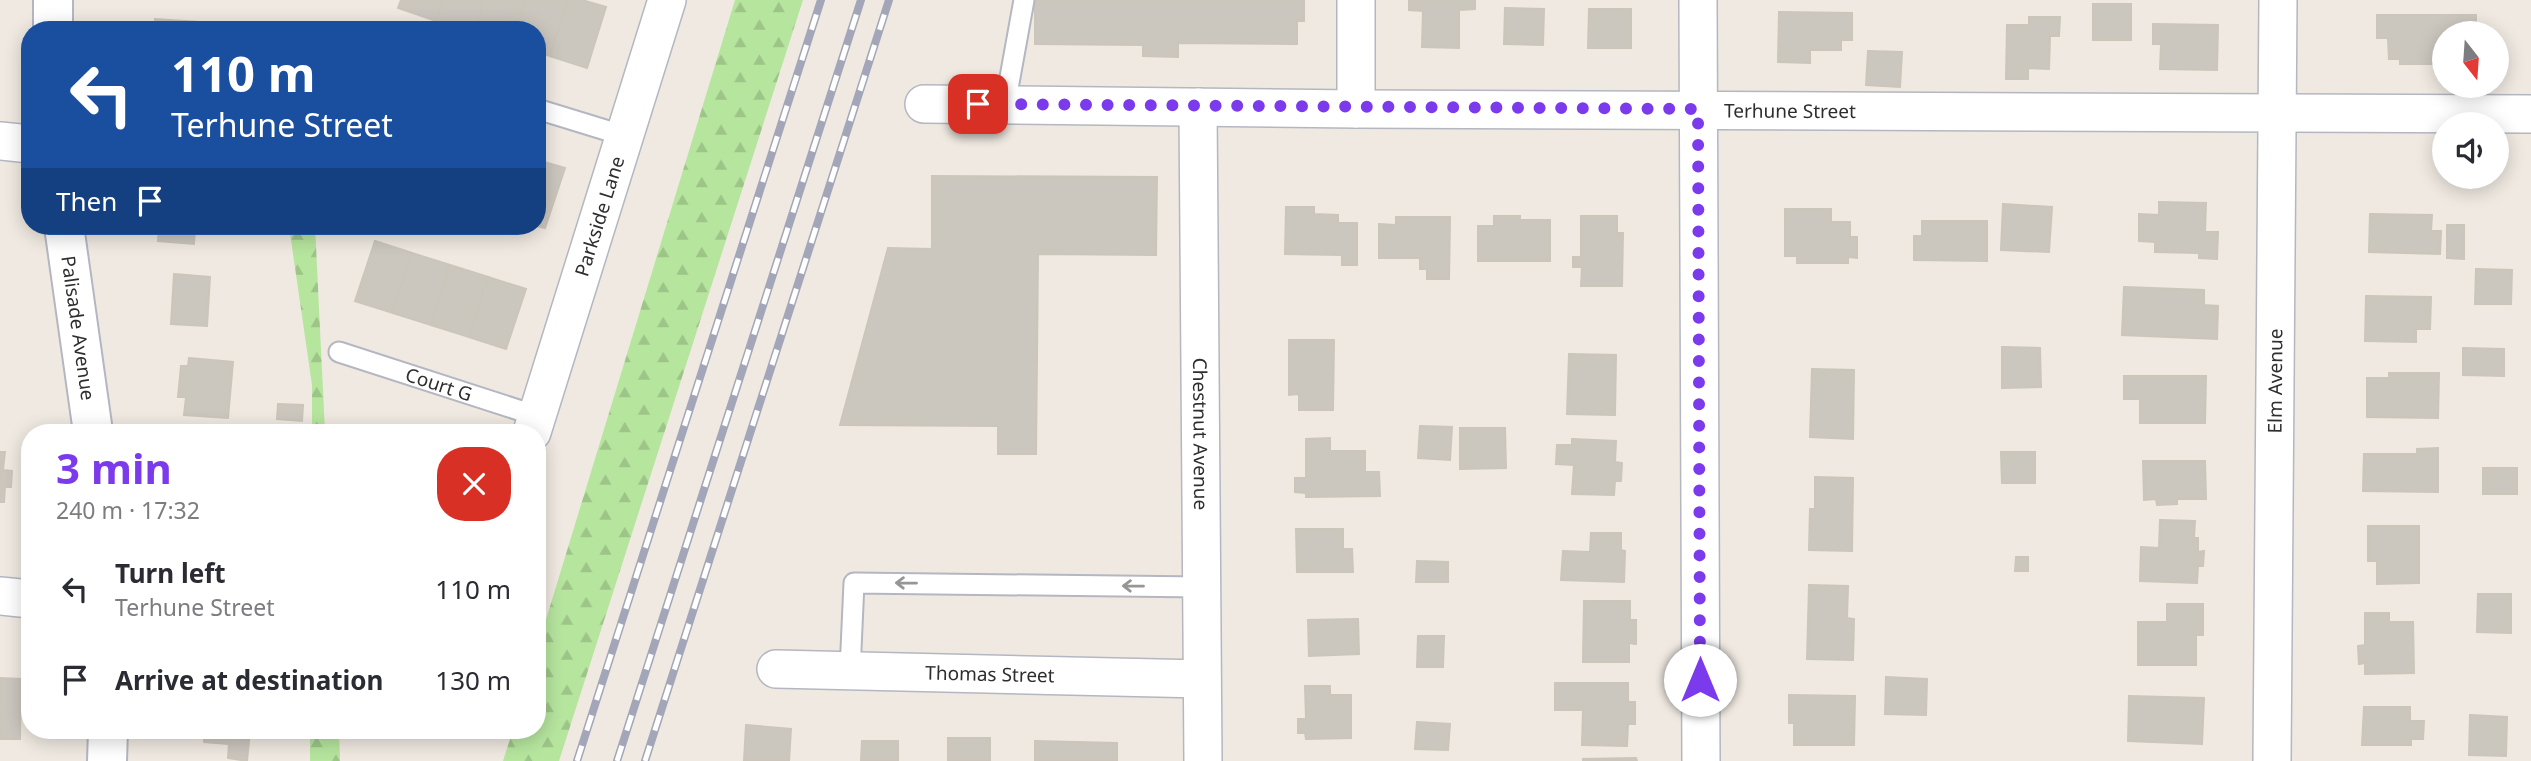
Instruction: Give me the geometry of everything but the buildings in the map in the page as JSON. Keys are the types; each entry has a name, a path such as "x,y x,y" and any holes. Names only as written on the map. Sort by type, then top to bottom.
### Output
{"street":[{"path":"53,0 53,21"},
{"name":"Parkside Lane","path":"535,424 667,0"},
{"path":"1356,0 1356,109"},
{"path":"1698,0 1701,761"},
{"name":"Elm Avenue","path":"2272,761 2277,0"},
{"name":"Terhune Street","path":"924,104 1356,109 2531,114"},
{"name":"Chestnut Avenue","path":"1198,107 1203,761"},
{"path":"0,141 21,143"},
{"name":"Palisade Avenue","path":"65,235 92,424"},
{"path":"0,596 21,598"},
{"name":"Thomas Street","path":"776,669 1202,679"},
{"path":"107,761 108,739"}],"lane":[{"path":"1005,105 1024,0"},
{"path":"546,111 625,136"},
{"name":"Court G","path":"339,352 535,424"},
{"path":"850,671 854,583 1201,587"}],"green space":[{"path":"735,0 803,0 559,761 503,761 510,739 546,739 546,620"},
{"path":"290,235 315,235 325,424 312,424 312,385"},
{"path":"310,739 339,739 340,761 310,761"}],"railway":[{"path":"577,761 821,0"},
{"path":"617,761 861,0"},
{"path":"645,761 889,0"}],"route":[{"path":"978,104 1356,109 1698,109 1700,680"}]}
